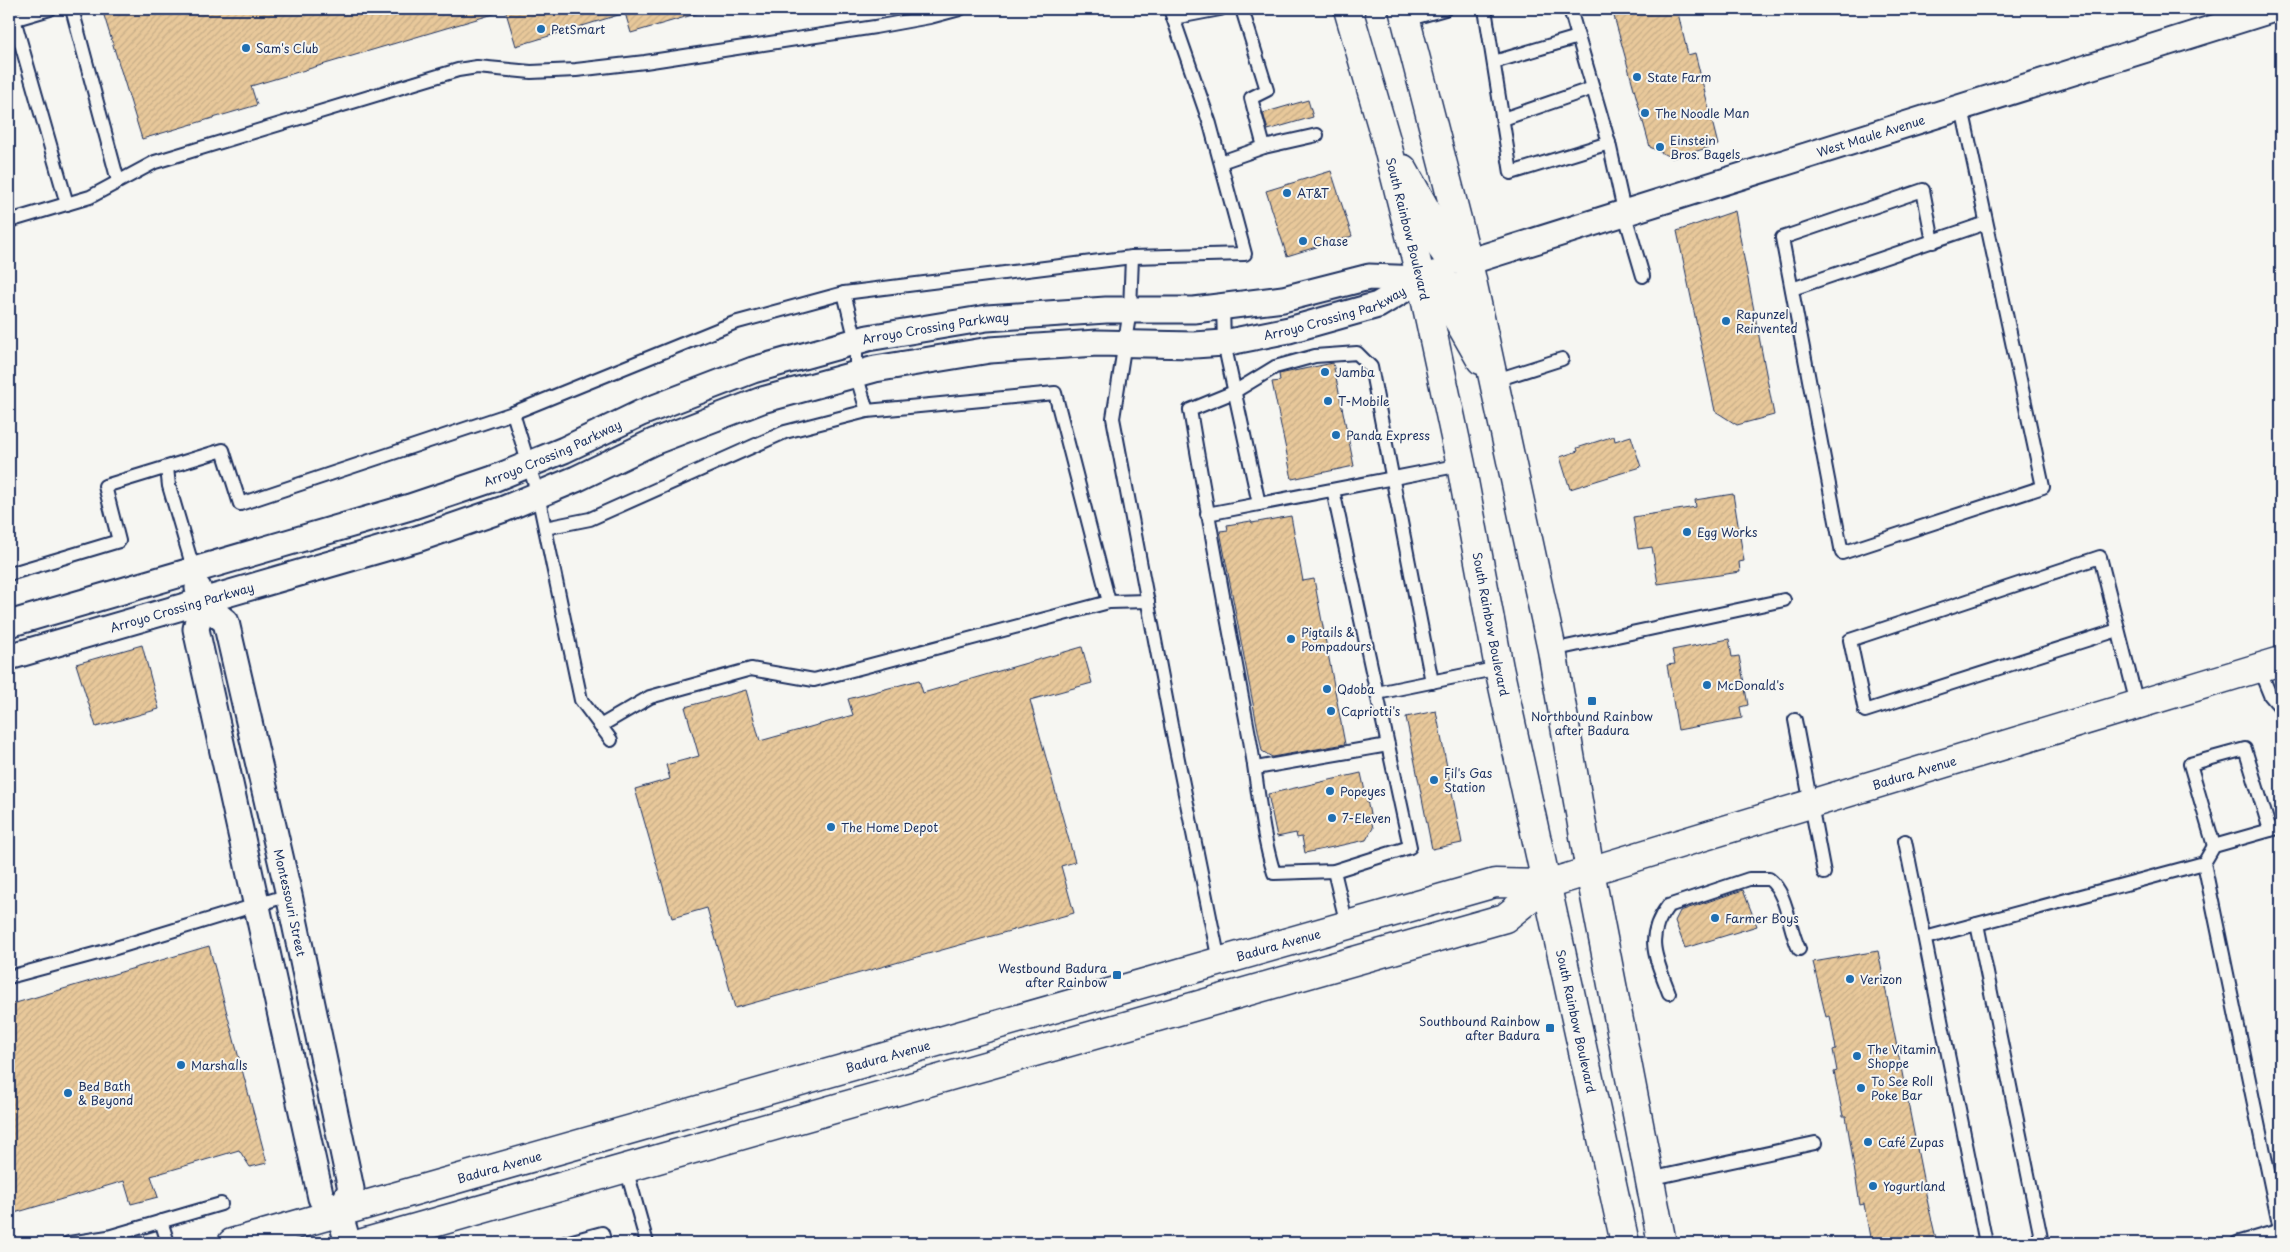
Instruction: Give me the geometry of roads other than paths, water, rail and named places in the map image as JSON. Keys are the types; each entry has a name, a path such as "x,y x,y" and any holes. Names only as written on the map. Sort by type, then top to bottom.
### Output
{"main road":[{"name":"South Rainbow Boulevard","path":"1348,9 1386,140 1421,279 1461,465 1499,668 1625,1243"},
{"path":"1404,14 1468,262 1552,650 1590,871 1662,1243"},
{"path":"1386,140 1432,219 1441,247 1448,257 1468,262"},
{"path":"1421,279 1436,275 1448,285 1457,318 1493,381"},
{"name":"Badura Avenue","path":"232,1243 1495,882 1546,884 2270,664"},
{"name":"Badura Avenue","path":"363,1243 1505,918 1546,884"},
{"path":"1220,961 1229,996"}],"street":[{"name":"West Maule Avenue","path":"1468,262 1625,215 2274,9"},
{"name":"Arroyo Crossing Parkway","path":"9,624 410,507 529,464 641,412 753,370 856,341 986,318 1130,310 1194,310 1283,299 1369,277 1421,279"},
{"name":"Arroyo Crossing Parkway","path":"9,657 420,538 538,495 653,442 762,400 856,374 875,369 990,350 1097,343 1194,345 1224,343 1288,330 1378,305 1421,279"},
{"path":"194,571 202,602 196,629 321,1198 339,1212 348,1243"},
{"name":"Montessouri Street","path":"202,602 226,622 289,895 351,1189 339,1212"}],"lane":[{"path":"50,9 11,20 66,204"},
{"path":"72,9 118,181"},
{"path":"9,221 90,197 155,162 466,68 540,72 645,62 876,27 930,17 960,9"},
{"path":"9,574 119,541 105,486 223,450 240,504 513,413 734,323 844,293 1132,257 1245,254 1210,124 1171,13 1220,9"},
{"path":"1242,9 1267,90 1252,98 1264,147"},
{"path":"1404,14 1444,9"},
{"path":"1485,9 1511,173 1609,143"},
{"path":"1570,9 1609,143 1625,215 1644,276"},
{"path":"1494,62 1578,37"},
{"path":"1502,118 1593,88"},
{"path":"1933,242 1923,190 1782,238 1842,553 2043,487 1962,108"},
{"path":"1221,162 1264,147 1317,135"},
{"path":"1792,289 1986,223"},
{"path":"1132,257 1130,310 1113,418 1220,961"},
{"path":"844,293 856,341 856,374 867,411"},
{"path":"1223,306 1224,343 1259,504"},
{"path":"1333,490 1410,847 1334,871 1274,873 1266,848 1256,768 1207,514 1190,410 1234,392 1275,367 1315,356 1356,353 1371,367 1432,682"},
{"path":"1493,381 1562,359"},
{"path":"545,528 590,519 785,432 867,411 1055,393 1109,602"},
{"path":"513,413 538,495 581,700 610,740"},
{"path":"1207,514 1461,465"},
{"path":"167,468 169,486 194,571"},
{"path":"2118,630 1865,711 1850,640 2100,557 2118,630 2136,704"},
{"path":"1552,650 1784,600"},
{"path":"600,726 650,697 751,669 814,680 1109,602 1148,601"},
{"path":"2270,664 2270,695 2281,708"},
{"path":"1377,693 1499,668"},
{"path":"1795,720 1824,873"},
{"path":"1256,768 1388,745"},
{"path":"2214,846 2190,764 2245,748 2276,828 2214,846 2204,863 2281,1231 2237,1243"},
{"path":"1905,842 1986,1243"},
{"path":"1924,938 2204,863"},
{"path":"1334,871 1347,925"},
{"path":"1669,994 1653,942 1654,929 1668,906 1749,880 1769,879 1781,892 1791,934 1799,949"},
{"path":"9,977 109,950 289,895"},
{"path":"1977,924 2042,1243"},
{"path":"1649,1179 1815,1143"},
{"path":"626,1168 648,1243"},
{"path":"69,1243 108,1237 220,1204"},
{"path":"161,1221 168,1243"},
{"path":"565,1243 602,1233 606,1243"}],"place":[{"name":"PetSmart","path":"541,29"},
{"name":"Sam's Club","path":"246,48"},
{"name":"State Farm","path":"1637,77"},
{"name":"The Noodle Man","path":"1645,113"},
{"name":"Einstein Bros. Bagels","path":"1660,147"},
{"name":"AT&T","path":"1287,193"},
{"name":"Chase","path":"1303,241"},
{"name":"Rapunzel Reinvented","path":"1726,321"},
{"name":"Jamba","path":"1325,372"},
{"name":"T-Mobile","path":"1328,401"},
{"name":"Panda Express","path":"1336,435"},
{"name":"Egg Works","path":"1687,532"},
{"name":"Pigtails & Pompadours","path":"1291,639"},
{"name":"McDonald's","path":"1707,685"},
{"name":"Qdoba","path":"1327,689"},
{"name":"Northbound Rainbow after Badura","path":"1592,701"},
{"name":"Capriotti's","path":"1331,711"},
{"name":"Fil's Gas Station","path":"1434,780"},
{"name":"Popeyes","path":"1330,791"},
{"name":"7-Eleven","path":"1332,818"},
{"name":"The Home Depot","path":"831,827"},
{"name":"Farmer Boys","path":"1715,918"},
{"name":"Westbound Badura after Rainbow","path":"1117,975"},
{"name":"Verizon","path":"1850,979"},
{"name":"Southbound Rainbow after Badura","path":"1550,1028"},
{"name":"The Vitamin Shoppe","path":"1857,1056"},
{"name":"Marshalls","path":"181,1065"},
{"name":"To See Roll Poke Bar","path":"1861,1088"},
{"name":"Bed Bath & Beyond","path":"68,1093"},
{"name":"Café Zupas","path":"1868,1142"},
{"name":"Yogurtland","path":"1873,1186"}]}
